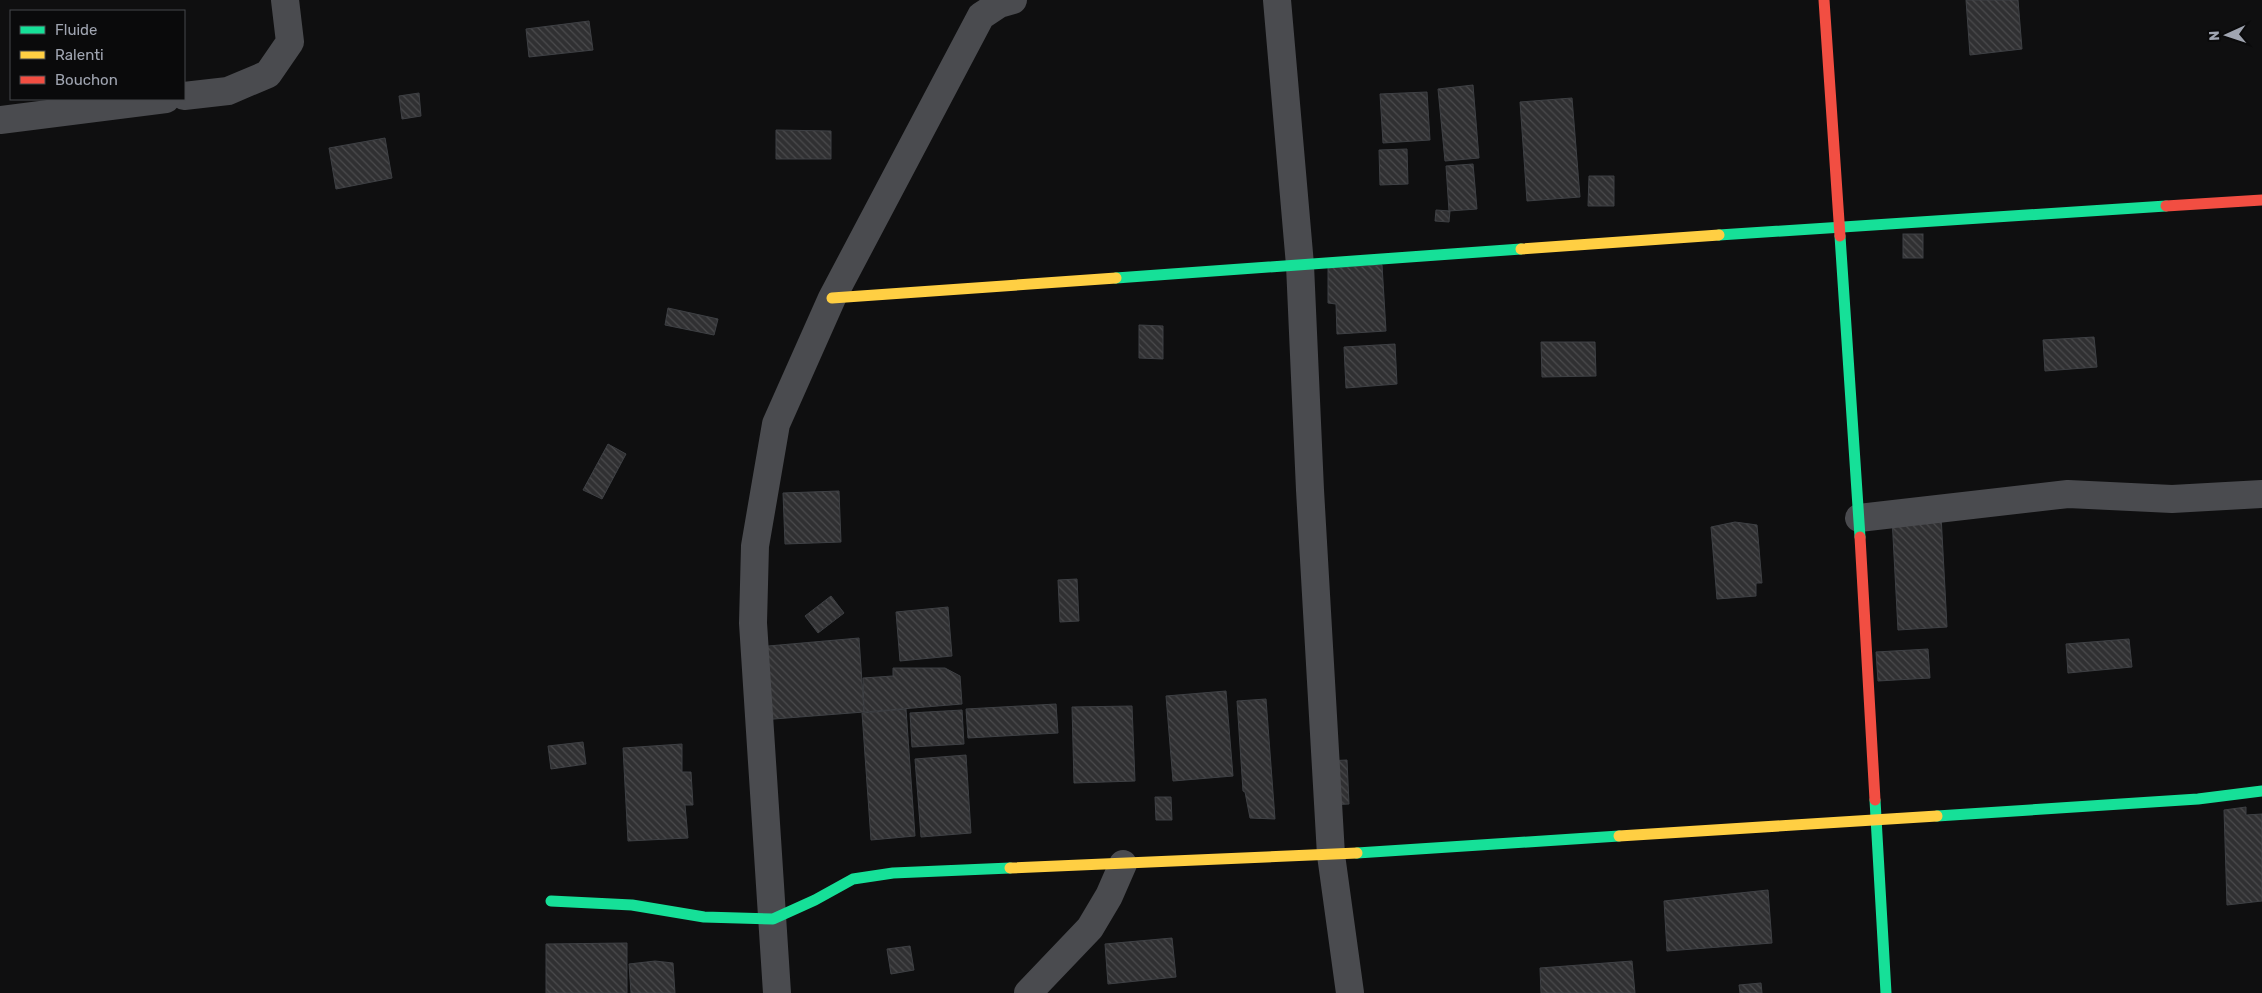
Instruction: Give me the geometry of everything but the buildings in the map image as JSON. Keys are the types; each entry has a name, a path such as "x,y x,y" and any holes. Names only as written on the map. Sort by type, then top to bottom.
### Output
{"street":[{"path":"185,96 228,91 268,74 290,42 285,0"},
{"path":"777,993 753,623 756,546 776,424 832,298 981,16 999,4 1013,0"},
{"path":"1276,0 1300,265 1310,490 1331,855 1350,993"},
{"path":"1824,0 1859,518 1886,993"},
{"path":"0,120 158,100"},
{"path":"832,298 1838,227 2262,200"},
{"path":"1859,518 2068,494 2110,494 2172,499 2262,494"},
{"path":"551,901 632,905 704,917 773,919 815,900 853,879 893,873 1331,855 2198,799 2262,791"},
{"path":"1028,993 1090,928 1109,896 1123,864"}],"traffic: fast":[{"path":"1719,235 2166,206"},
{"path":"1840,236 1860,537"},
{"path":"1116,278 1521,249"},
{"path":"1937,816 2198,799 2262,791"},
{"path":"1875,800 1886,993"},
{"path":"1357,853 1619,836"},
{"path":"551,901 632,905 704,917 773,919 815,900 853,879 893,873 1010,868"}],"traffic: slow":[{"path":"1521,249 1719,235"},
{"path":"832,298 1116,278"},
{"path":"1619,836 1937,816"},
{"path":"1010,868 1357,853"}],"traffic: jam":[{"path":"1824,0 1840,236"},
{"path":"2166,206 2262,200"},
{"path":"1860,537 1875,800"}]}
